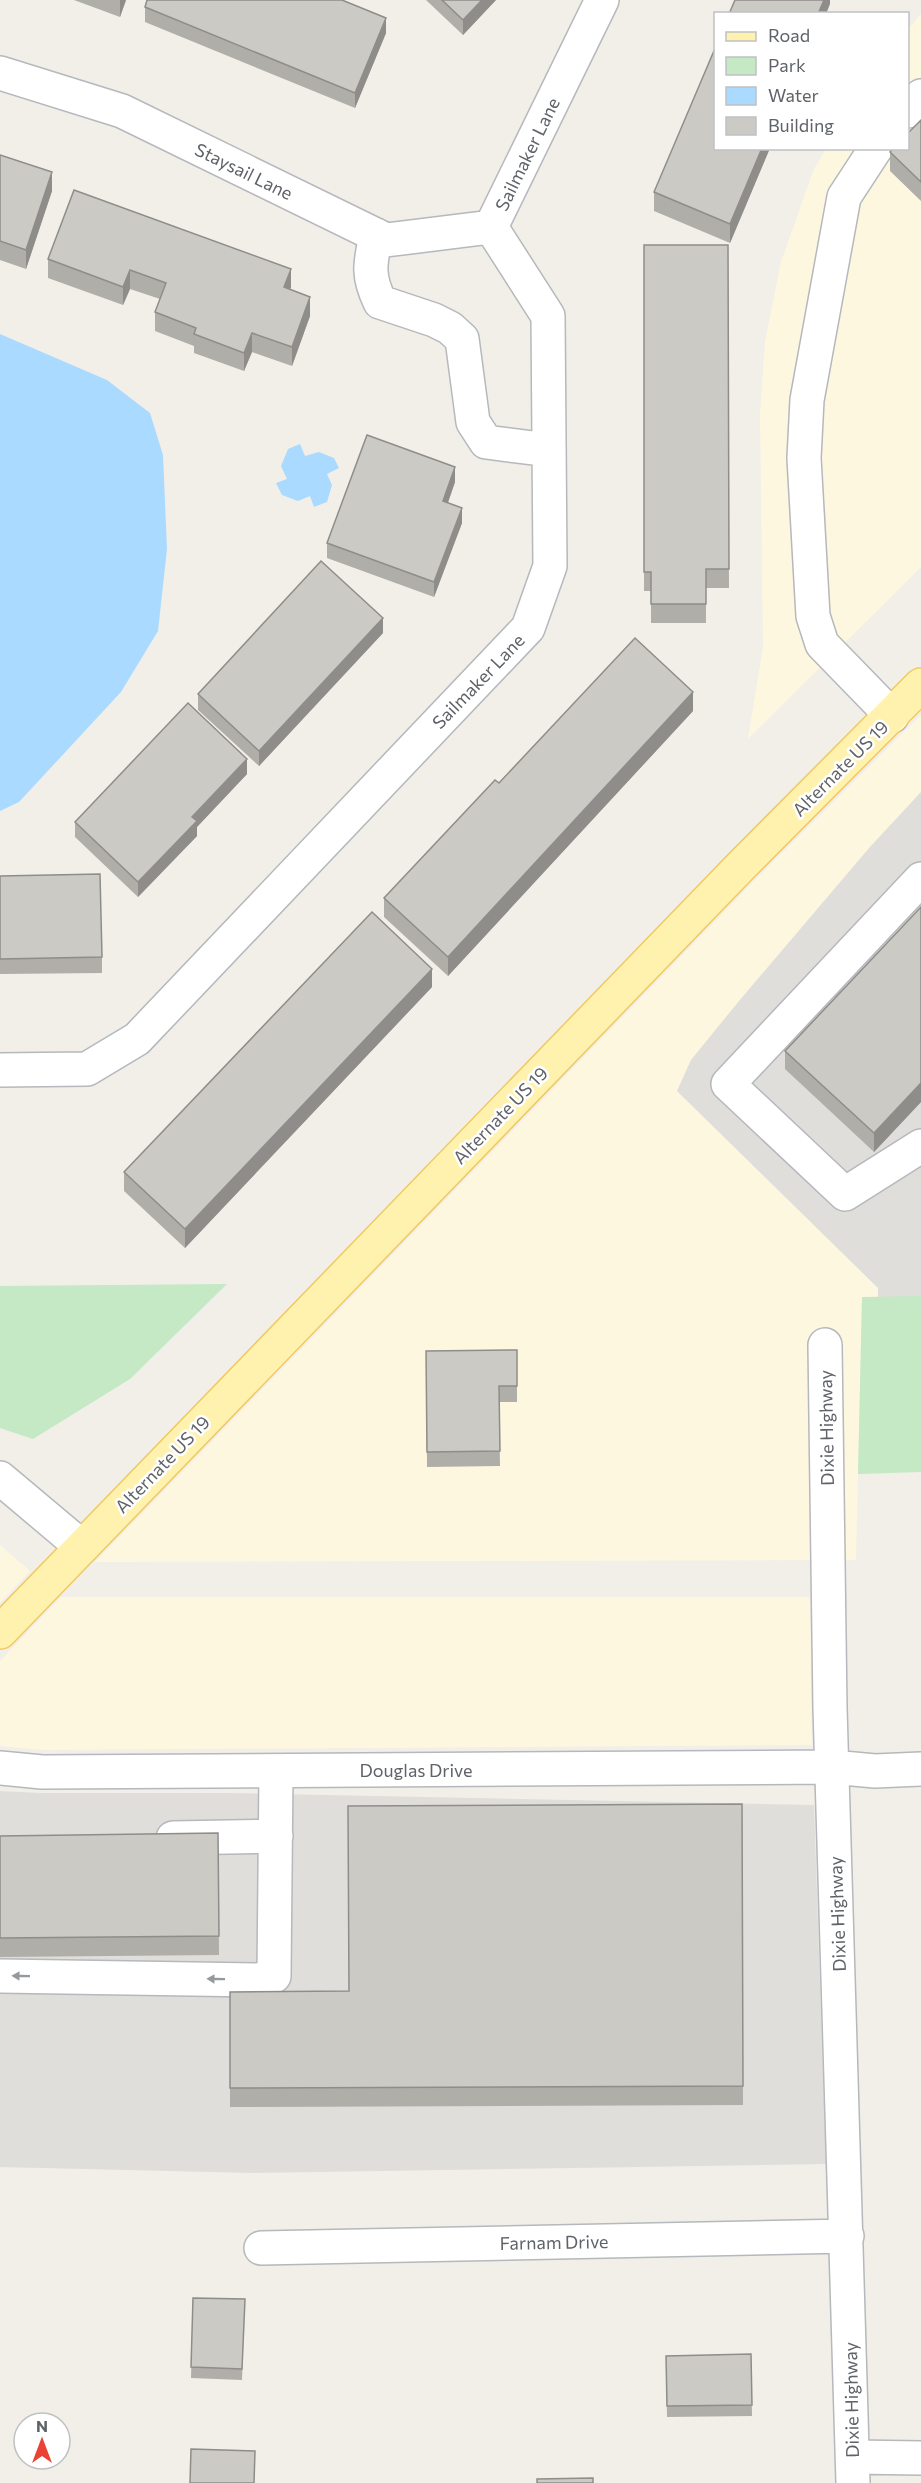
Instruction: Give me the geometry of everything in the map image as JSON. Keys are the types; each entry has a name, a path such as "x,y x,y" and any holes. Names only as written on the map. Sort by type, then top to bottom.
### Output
{"main road":[{"name":"Alternate US 19","path":"0,1632 742,865 921,685"}],"street":[{"name":"Sailmaker Lane","path":"0,1070 87,1069 138,1039 528,628 550,566 548,316 491,227 602,0"},
{"name":"Staysail Lane","path":"0,73 122,111 386,240 491,227"},
{"path":"909,110 921,96"},
{"path":"875,150 844,197 807,400 804,458 813,616 822,644 892,716"},
{"path":"376,235 369,270 372,285 380,302 434,320 450,328 462,339 473,422 486,442 549,450"},
{"path":"921,879 728,1084 845,1194 921,1146"},
{"name":"Dixie Highway","path":"825,1345 832,1767 853,2470"},
{"path":"0,1478 82,1547"},
{"name":"Douglas Drive","path":"0,1768 42,1773 832,1767 875,1771 921,1769"},
{"path":"0,1976 258,1980 274,1976 276,1771"},
{"path":"144,1839 276,1836"},
{"name":"Farnam Drive","path":"261,2248 847,2236"},
{"path":"853,2470 921,2458"}],"shaded area":[{"path":"921,14 921,567 748,739 763,647 760,414 765,342 781,262 814,169 825,150 909,150 909,28"},
{"path":"921,715 921,792 870,847 739,1001 691,1060 677,1091 879,1289 878,1297 862,1297 856,1560 95,1562 754,881"},
{"path":"921,792 921,1297 878,1297 878,1288 677,1091 691,1060 739,1001 870,847"},
{"path":"0,1545 30,1571 0,1603"},
{"path":"61,1597 810,1597 812,1745 43,1750 0,1746 0,1661"},
{"path":"0,1791 229,1793 814,1805 826,2164 252,2173 0,2167"}],"green space":[{"path":"227,1284 130,1379 33,1439 0,1428 0,1286"},
{"path":"921,1296 921,1472 858,1474 862,1297"}],"water":[{"path":"0,334 107,380 150,413 163,455 167,549 158,631 121,692 19,802 0,811"},
{"path":"300,444 305,456 319,452 334,458 339,468 327,474 332,485 327,502 314,507 310,496 298,501 282,495 276,483 287,479 281,466 288,449"}],"building":[{"path":"147,0 342,0 386,18 355,93 145,7"},
{"path":"442,0 482,0 463,20"},
{"path":"735,0 824,0 819,12 730,12"},
{"path":"714,51 714,150 761,150 730,224 654,192"},
{"path":"921,120 921,182 890,152 892,150 909,150 909,132"},
{"path":"0,155 52,172 26,250 0,241"},
{"path":"74,190 291,269 284,287 310,297 292,347 252,333 244,353 194,334 196,328 155,312 166,283 130,270 123,287 48,259"},
{"path":"644,245 728,245 729,569 706,569 706,604 651,604 651,572 644,572"},
{"path":"367,435 455,467 443,501 462,508 434,582 327,543"},
{"path":"321,561 383,618 259,751 198,694"},
{"path":"635,638 693,692 448,957 384,898 495,780 499,783"},
{"path":"188,703 247,759 192,817 197,821 138,882 75,822"},
{"path":"100,874 102,957 0,959 0,876"},
{"path":"921,907 921,1083 874,1133 785,1051"},
{"path":"372,912 432,969 185,1229 124,1172"},
{"path":"517,1350 517,1386 499,1386 500,1451 427,1452 426,1351"},
{"path":"742,1804 743,2086 230,2088 230,1992 349,1991 348,1806"},
{"path":"218,1833 219,1936 0,1938 0,1836"},
{"path":"193,2298 245,2299 242,2369 191,2367"},
{"path":"751,2354 752,2405 667,2406 666,2356"},
{"path":"191,2449 255,2451 254,2483 190,2483"},
{"path":"593,2478 593,2483 537,2483 537,2479"}]}
